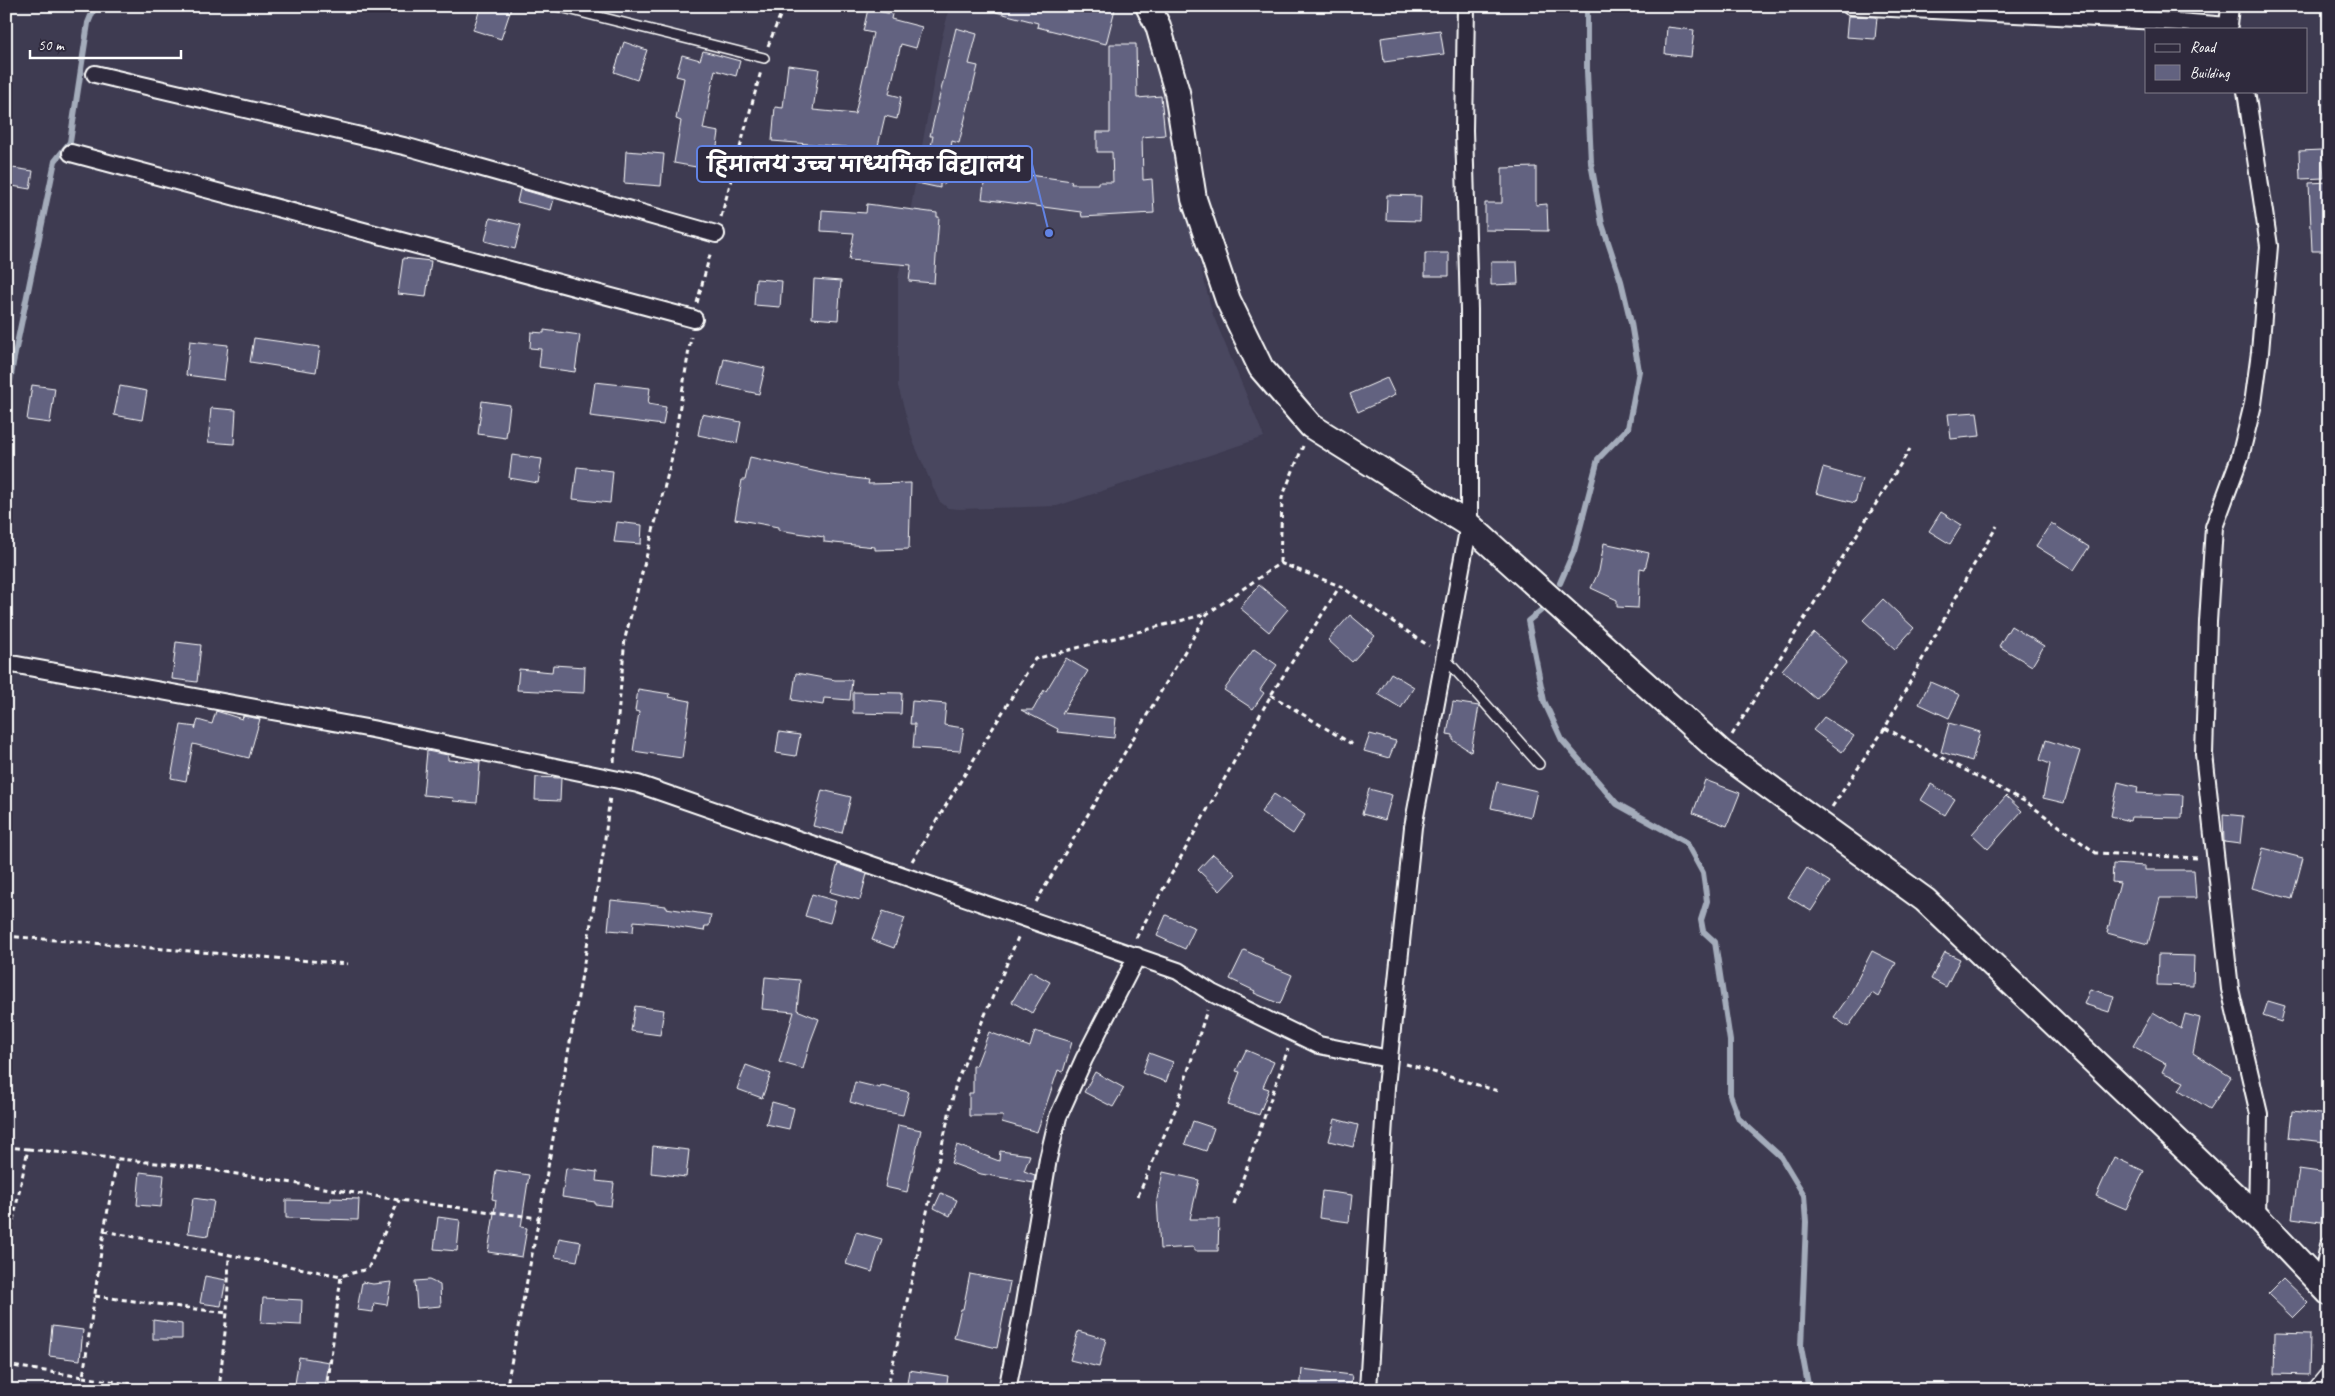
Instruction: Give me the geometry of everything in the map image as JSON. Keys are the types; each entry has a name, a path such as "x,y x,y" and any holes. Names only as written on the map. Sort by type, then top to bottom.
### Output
{"street":[{"path":"1148,6 1158,26 1177,92 1194,199 1228,300 1261,368 1311,426 1468,526 1721,752 1925,900 2257,1217 2325,1289"},
{"path":"1368,1390 1389,1059 1413,827 1468,526 1469,310 1464,130 1466,6"},
{"path":"1850,6 2179,22 2228,28 2230,6"},
{"path":"95,74 408,147 716,234"},
{"path":"2246,92 2269,246 2260,352 2253,404 2240,457 2214,528 2208,622 2204,754 2230,989 2259,1114 2257,1217"},
{"path":"71,153 694,319"},
{"path":"6,664 372,729 638,784 1027,917 1178,971 1212,993 1320,1045 1389,1059"},
{"path":"1007,1390 1022,1315 1048,1159 1058,1117 1132,955"},
{"path":"2325,1289 2329,1245"}],"lane":[{"path":"556,6 764,58"},
{"path":"1443,656 1539,764"},
{"path":"2311,1390 2329,1368"},
{"path":"1844,1389 1947,1390"}],"path":[{"path":"506,1390 539,1218 603,855 625,638 671,462 694,319 764,58 784,6"},
{"path":"1280,563 1282,498 1311,426"},
{"path":"1721,752 1910,449"},
{"path":"1820,824 1885,728 1969,573 1997,526"},
{"path":"1280,563 1340,586 1443,656"},
{"path":"904,875 1036,658 1207,614 1280,563"},
{"path":"1132,955 1271,695 1340,586"},
{"path":"888,1390 956,1083 1027,917 1207,614"},
{"path":"1271,695 1355,746"},
{"path":"1885,728 2026,802 2096,853 2215,858"},
{"path":"6,936 348,964"},
{"path":"1138,1196 1178,1103 1212,993"},
{"path":"1234,1204 1295,1032"},
{"path":"1389,1059 1498,1091"},
{"path":"6,1147 193,1167 399,1200 539,1218"},
{"path":"6,1255 28,1149"},
{"path":"82,1377 104,1231 118,1160"},
{"path":"104,1231 341,1276 368,1269 399,1200"},
{"path":"219,1390 227,1313 229,1255"},
{"path":"327,1390 341,1276"},
{"path":"95,1296 227,1313"},
{"path":"6,1365 168,1390"}],"shaded area":[{"path":"950,6 1133,6 1150,33 1169,91 1180,187 1213,315 1264,437 1057,506 959,509 948,508 939,501 913,441 898,386 898,279 941,41"}],"building":[{"path":"481,6 502,6 511,9 501,39 473,30"},
{"path":"996,6 1103,6 1115,9 1106,44 1037,27 1038,23 996,12"},
{"path":"868,9 892,14 891,19 922,27 916,48 901,44 889,94 901,97 897,119 885,116 877,150 897,155 896,159 927,167 933,136 930,136 956,28 977,34 969,64 978,66 959,143 952,141 945,184 940,183 940,188 843,167 847,147 772,141 775,107 783,108 788,65 819,69 813,110 855,114 873,33 863,31"},
{"path":"1848,16 1877,17 1875,39 1846,37"},
{"path":"1667,27 1694,30 1691,57 1665,54"},
{"path":"1440,30 1444,54 1384,62 1381,38"},
{"path":"624,42 647,50 637,80 614,72"},
{"path":"1110,44 1136,44 1137,98 1161,96 1165,135 1142,137 1143,180 1152,179 1154,213 1082,217 1081,212 982,199 986,169 1072,181 1071,184 1113,182 1112,152 1097,152 1097,132 1110,132"},
{"path":"703,51 740,61 736,76 715,70 703,129 719,132 716,153 700,150 696,167 674,163 681,121 676,119 684,78 676,76 682,55 700,60"},
{"path":"2322,150 2324,178 2300,179 2299,151"},
{"path":"626,151 664,154 661,186 624,183"},
{"path":"6,167 33,171 30,189 6,185"},
{"path":"1536,167 1536,205 1547,204 1548,231 1485,230 1485,203 1502,203 1502,168"},
{"path":"2329,182 2329,251 2312,251 2309,183"},
{"path":"520,189 554,199 551,210 517,202"},
{"path":"1387,195 1421,196 1420,221 1386,220"},
{"path":"867,204 937,213 937,217 939,217 934,283 909,281 911,265 849,260 854,233 821,231 822,210 866,213"},
{"path":"490,218 521,225 515,249 485,241"},
{"path":"1425,253 1449,253 1449,276 1425,276"},
{"path":"403,258 431,261 426,297 398,294"},
{"path":"1491,262 1517,262 1518,284 1491,285"},
{"path":"756,279 782,281 780,307 754,305"},
{"path":"814,279 841,281 838,320 812,318"},
{"path":"544,330 580,335 575,372 539,367 541,349 530,348 531,332 544,333"},
{"path":"254,338 320,347 316,372 250,362"},
{"path":"190,341 228,345 224,380 186,375"},
{"path":"724,359 765,368 759,394 718,385"},
{"path":"1387,378 1395,395 1358,412 1350,394"},
{"path":"595,382 650,388 648,404 666,407 663,425 590,416"},
{"path":"32,385 55,388 50,423 27,420"},
{"path":"120,386 147,391 142,420 114,415"},
{"path":"482,401 510,405 506,438 478,434"},
{"path":"211,408 236,410 234,444 208,442"},
{"path":"1977,412 1980,436 1951,439 1948,414"},
{"path":"702,414 741,422 737,443 698,435"},
{"path":"512,455 542,459 538,483 509,478"},
{"path":"750,457 831,475 869,480 868,484 911,483 909,549 875,550 875,547 824,542 824,537 778,530 778,527 735,519 742,480 745,480"},
{"path":"577,467 613,471 610,503 573,499"},
{"path":"1823,468 1862,479 1855,503 1816,493"},
{"path":"1941,512 1962,525 1950,544 1929,531"},
{"path":"617,522 642,525 641,544 614,542"},
{"path":"2051,523 2089,547 2074,570 2036,546"},
{"path":"1604,543 1649,553 1645,569 1640,568 1638,608 1617,607 1617,600 1591,588 1599,571"},
{"path":"1259,585 1288,609 1269,632 1240,608"},
{"path":"1883,599 1914,628 1895,649 1863,620"},
{"path":"1350,615 1375,636 1352,662 1328,640"},
{"path":"2011,626 2044,646 2032,666 1999,646"},
{"path":"1814,633 1847,662 1816,699 1782,670"},
{"path":"176,642 201,645 197,682 172,679"},
{"path":"1254,649 1277,665 1260,690 1264,693 1253,709 1224,690"},
{"path":"1066,658 1088,671 1062,713 1116,718 1114,738 1057,732 1058,729 1021,710 1033,710"},
{"path":"553,665 585,667 584,693 517,690 519,669 552,672"},
{"path":"796,673 835,680 852,680 850,700 824,698 823,705 792,700"},
{"path":"1391,673 1414,687 1401,708 1378,694"},
{"path":"1930,682 1960,695 1949,718 1919,704"},
{"path":"638,689 670,694 669,697 690,701 682,758 633,751 639,712 635,711"},
{"path":"853,692 902,693 901,714 853,713"},
{"path":"912,701 946,704 944,725 964,728 960,751 913,748 915,724 910,724"},
{"path":"1453,702 1479,706 1471,752 1453,740 1453,735 1447,734"},
{"path":"216,711 242,719 243,716 260,719 249,758 193,744 186,781 171,778 181,725 196,727 198,720 212,724"},
{"path":"1824,717 1854,736 1842,752 1813,730"},
{"path":"1949,723 1980,732 1972,761 1941,752"},
{"path":"779,732 800,735 796,756 776,753"},
{"path":"1370,734 1396,741 1389,758 1364,751"},
{"path":"2046,740 2080,751 2064,803 2043,798 2050,764 2040,760"},
{"path":"427,751 448,755 448,760 480,762 477,803 453,801 454,798 423,795"},
{"path":"536,777 561,778 560,801 535,800"},
{"path":"1705,780 1740,793 1727,826 1693,813"},
{"path":"1497,782 1537,791 1531,817 1491,808"},
{"path":"2118,782 2138,787 2137,793 2183,795 2182,818 2131,817 2130,821 2111,816"},
{"path":"1931,784 1955,799 1945,815 1921,800"},
{"path":"1369,789 1392,795 1385,820 1362,814"},
{"path":"822,790 851,797 842,833 813,826"},
{"path":"1274,794 1305,815 1293,834 1261,812"},
{"path":"2006,796 2022,811 1988,849 1972,834"},
{"path":"2223,814 2243,816 2240,844 2224,842"},
{"path":"2263,848 2303,858 2292,899 2252,888"},
{"path":"1213,854 1236,874 1220,891 1198,870"},
{"path":"838,864 867,874 860,900 830,892"},
{"path":"2113,864 2145,866 2145,870 2194,870 2196,898 2160,898 2148,944 2107,933 2120,883 2112,882"},
{"path":"1807,868 1830,882 1811,911 1788,897"},
{"path":"812,894 836,901 830,923 805,916"},
{"path":"611,900 666,906 666,908 711,915 709,926 705,926 704,931 668,924 634,921 633,932 608,930"},
{"path":"883,911 905,918 894,948 872,940"},
{"path":"1166,915 1195,928 1185,949 1157,936"},
{"path":"1244,950 1263,959 1261,962 1292,975 1280,1004 1254,993 1255,991 1230,979"},
{"path":"1872,951 1896,963 1878,997 1872,993 1848,1027 1834,1017 1849,996"},
{"path":"1945,952 1960,959 1946,987 1931,979"},
{"path":"2158,955 2194,956 2193,986 2157,985"},
{"path":"1030,971 1050,982 1032,1013 1012,1002"},
{"path":"765,977 800,980 797,1010 819,1019 803,1069 779,1062 794,1012 762,1009"},
{"path":"2090,989 2114,996 2109,1012 2084,1004"},
{"path":"2268,1001 2285,1006 2281,1022 2263,1016"},
{"path":"635,1006 664,1010 660,1035 631,1031"},
{"path":"2153,1012 2181,1029 2185,1014 2200,1018 2193,1053 2231,1077 2210,1109 2179,1090 2184,1082 2162,1072 2166,1064 2133,1046"},
{"path":"1035,1031 1072,1042 1063,1072 1058,1070 1037,1132 1002,1122 1003,1116 969,1116 969,1093 973,1093 973,1066 976,1066 989,1032 1030,1047"},
{"path":"1246,1050 1274,1062 1263,1087 1269,1089 1259,1115 1228,1105 1240,1072 1236,1071"},
{"path":"1149,1053 1173,1062 1166,1082 1142,1073"},
{"path":"746,1065 771,1074 762,1098 737,1089"},
{"path":"1095,1072 1124,1088 1113,1107 1084,1092"},
{"path":"855,1082 909,1092 903,1115 876,1110 850,1102"},
{"path":"772,1102 794,1108 789,1129 766,1124"},
{"path":"2292,1111 2329,1115 2326,1142 2289,1138"},
{"path":"1335,1119 1358,1125 1353,1147 1329,1141"},
{"path":"1193,1121 1214,1128 1206,1151 1185,1144"},
{"path":"898,1125 921,1130 907,1192 885,1187"},
{"path":"957,1145 999,1161 1000,1151 1030,1155 1024,1171 1035,1175 1034,1183 981,1174 951,1163"},
{"path":"653,1146 689,1150 686,1177 651,1173"},
{"path":"2114,1157 2144,1171 2126,1209 2096,1196"},
{"path":"566,1168 597,1172 596,1181 614,1183 611,1206 562,1197"},
{"path":"2299,1169 2327,1173 2321,1222 2292,1218"},
{"path":"496,1170 529,1175 521,1227 527,1228 522,1257 488,1252 496,1200 492,1199"},
{"path":"140,1172 164,1175 161,1207 137,1205"},
{"path":"1163,1172 1199,1180 1190,1219 1219,1219 1218,1251 1194,1251 1194,1247 1160,1249 1157,1199"},
{"path":"1322,1191 1352,1195 1349,1222 1319,1218"},
{"path":"941,1193 957,1200 950,1216 934,1208"},
{"path":"193,1198 214,1201 208,1236 188,1233"},
{"path":"331,1198 359,1199 358,1220 286,1218 286,1200 331,1201"},
{"path":"438,1217 460,1220 457,1251 434,1249"},
{"path":"856,1232 882,1239 872,1272 846,1264"},
{"path":"559,1238 581,1242 577,1261 555,1257"},
{"path":"970,1274 1010,1282 997,1348 954,1338 961,1309 963,1309"},
{"path":"205,1276 226,1280 221,1306 200,1303"},
{"path":"2283,1279 2308,1303 2293,1318 2268,1294"},
{"path":"429,1280 440,1285 441,1306 417,1308 415,1281"},
{"path":"362,1282 373,1284 391,1282 387,1305 374,1303 373,1312 357,1310"},
{"path":"263,1298 302,1300 301,1325 261,1323"},
{"path":"153,1320 182,1324 182,1339 153,1339"},
{"path":"52,1326 83,1330 80,1360 49,1356"},
{"path":"1078,1331 1106,1339 1099,1367 1070,1360"},
{"path":"2275,1333 2310,1334 2309,1375 2274,1374"},
{"path":"299,1357 329,1362 325,1388 295,1384"},
{"path":"1302,1369 1352,1375 1350,1390 1300,1390"},
{"path":"909,1370 948,1376 946,1390 906,1390"}],"waterway":[{"path":"6,407 13,363 55,161 70,142 88,23 95,6"},
{"path":"1560,583 1574,551 1598,459 1628,428 1639,371 1631,323 1621,281 1602,224 1591,163 1587,71 1587,6"},
{"path":"1544,608 1528,621 1544,701 1562,740 1617,804 1686,842 1703,873 1707,901 1701,920 1703,931 1715,942 1730,1041 1730,1095 1739,1119 1781,1157 1804,1195 1806,1222 1801,1347 1809,1390"}],"place":[{"name":"हिमालय उच्च माध्यमिक विद्यालय","path":"1049,233"}]}
